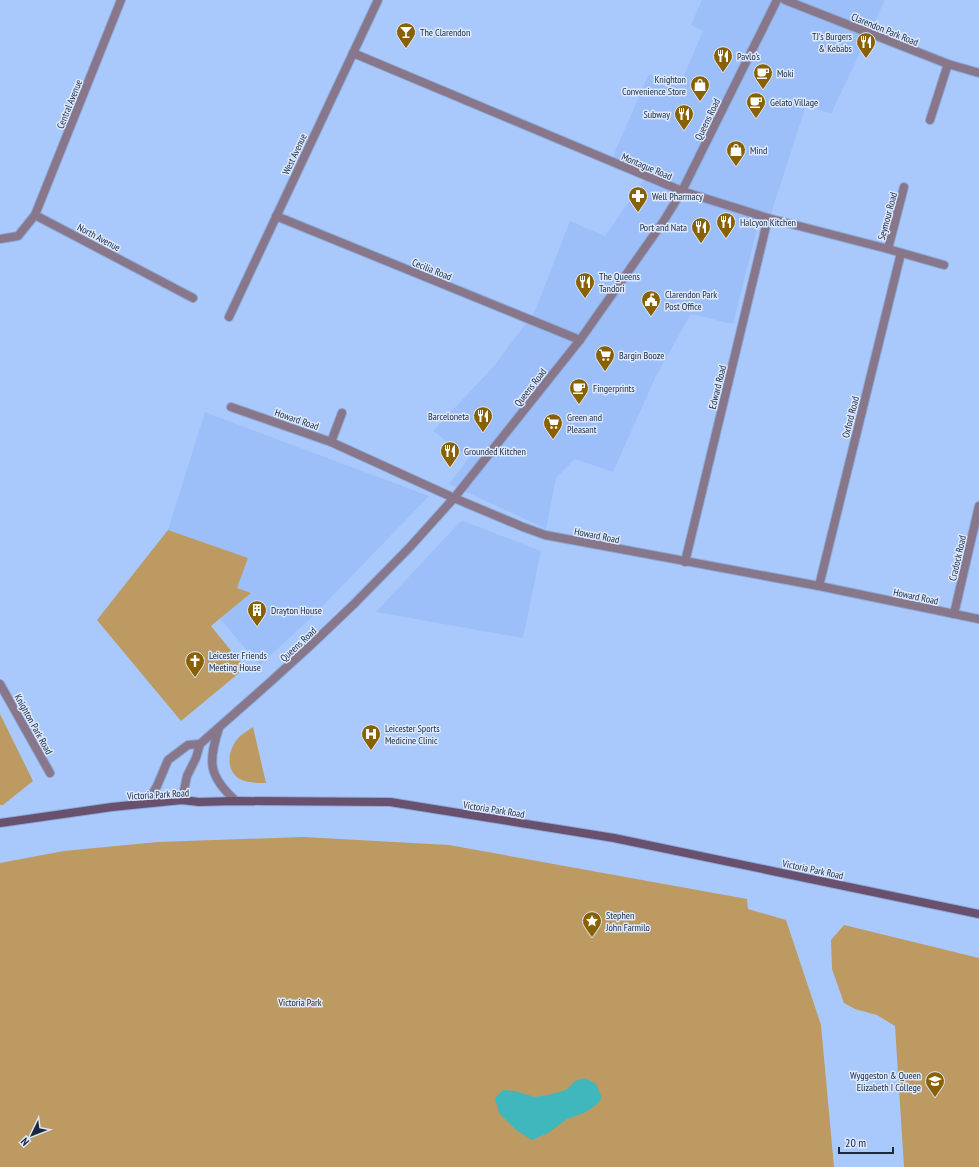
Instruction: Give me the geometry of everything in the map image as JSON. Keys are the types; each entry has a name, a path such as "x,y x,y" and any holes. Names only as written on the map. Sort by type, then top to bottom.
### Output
{"main road":[{"name":"Victoria Park Road","path":"0,823 112,807 182,800 200,802 390,802 614,838 979,914"}],"street":[{"name":"Central Avenue","path":"35,214 121,0"},
{"name":"West Avenue","path":"229,317 378,0"},
{"name":"Queens Road","path":"182,800 187,776 196,758 200,744 268,684 354,604 410,547 454,498 580,340 663,222 682,191 777,0"},
{"name":"Clarendon Park Road","path":"785,0 948,64 979,73"},
{"name":"Montague Road","path":"353,53 682,191 768,218 888,249 944,266"},
{"path":"930,120 948,64"},
{"name":"Seymour Road","path":"888,249 904,187"},
{"path":"0,239 18,236 35,214"},
{"name":"North Avenue","path":"35,214 193,298"},
{"name":"Cecilia Road","path":"276,216 580,340"},
{"name":"Edward Road","path":"685,562 768,218"},
{"name":"Oxford Road","path":"819,586 901,253"},
{"name":"Howard Road","path":"231,406 332,442 454,498 545,535 819,586 979,619"},
{"path":"332,442 342,413"},
{"name":"Cradock Road","path":"954,614 979,506"},
{"name":"Knighton Park Road","path":"0,684 50,774"},
{"path":"219,727 212,755 213,767 219,784 236,801"},
{"name":"Queens Road","path":"147,803 157,786 168,760 188,745 200,744"}],"shaded area":[{"path":"702,0 885,0 831,114 806,105 771,214 757,229 733,324 691,314 656,376 613,472 575,459 556,478 546,529 449,484 469,458 433,431 494,366 535,311 570,221 605,236 640,186 645,176 612,162 616,149 649,74 679,87 703,31 691,25"},
{"path":"205,412 429,496 311,618 260,665 220,619 251,593 237,588 248,558 168,530"},
{"path":"463,521 541,551 523,638 376,612 459,523"},
{"path":"585,1078 596,1084 602,1098 595,1106 584,1113 567,1119 548,1133 532,1140 516,1130 499,1113 495,1098 503,1090 515,1091 534,1097 548,1095 566,1090 575,1081"}],"green space":[{"path":"168,530 248,558 237,588 251,593 211,626 245,668 181,721 97,620"},
{"path":"0,714 33,781 3,805 0,805"},
{"path":"253,727 266,783 241,780 231,768 230,757 233,746 240,736"},
{"name":"Victoria Park","path":"303,837 449,845 747,899 748,909 786,920 821,1025 834,1167 0,1167 0,863 64,851 158,842"},
{"name":"Wyggeston & Queen Elizabeth I College","path":"844,925 979,958 979,1167 904,1167 895,1026 877,1015 855,1009 844,1003 832,969 831,940"}],"place":[{"name":"The Clarendon","path":"406,49"},
{"name":"TJ's Burgers & Kebabs","path":"866,59"},
{"name":"Pavlo's","path":"723,73"},
{"name":"Moki","path":"763,90"},
{"name":"Knighton Convenience Store","path":"700,102"},
{"name":"Gelato Village","path":"756,119"},
{"name":"Subway","path":"684,131"},
{"name":"Mind","path":"736,167"},
{"name":"Well Pharmacy","path":"638,213"},
{"name":"Halcyon Kitchen","path":"726,239"},
{"name":"Port and Nata","path":"701,244"},
{"name":"The Queens Tandori","path":"585,299"},
{"name":"Clarendon Park Post Office","path":"651,317"},
{"name":"Bargin Booze","path":"605,372"},
{"name":"Fingerprints","path":"579,405"},
{"name":"Barceloneta","path":"483,433"},
{"name":"Green and Pleasant","path":"553,440"},
{"name":"Grounded Kitchen","path":"450,468"},
{"name":"Drayton House","path":"257,627"},
{"name":"Leicester Friends Meeting House","path":"195,678"},
{"name":"Leicester Sports Medicine Clinic","path":"371,751"},
{"name":"Stephen John Farmilo","path":"592,938"},
{"name":"Wyggeston & Queen Elizabeth I College","path":"935,1098"}]}
